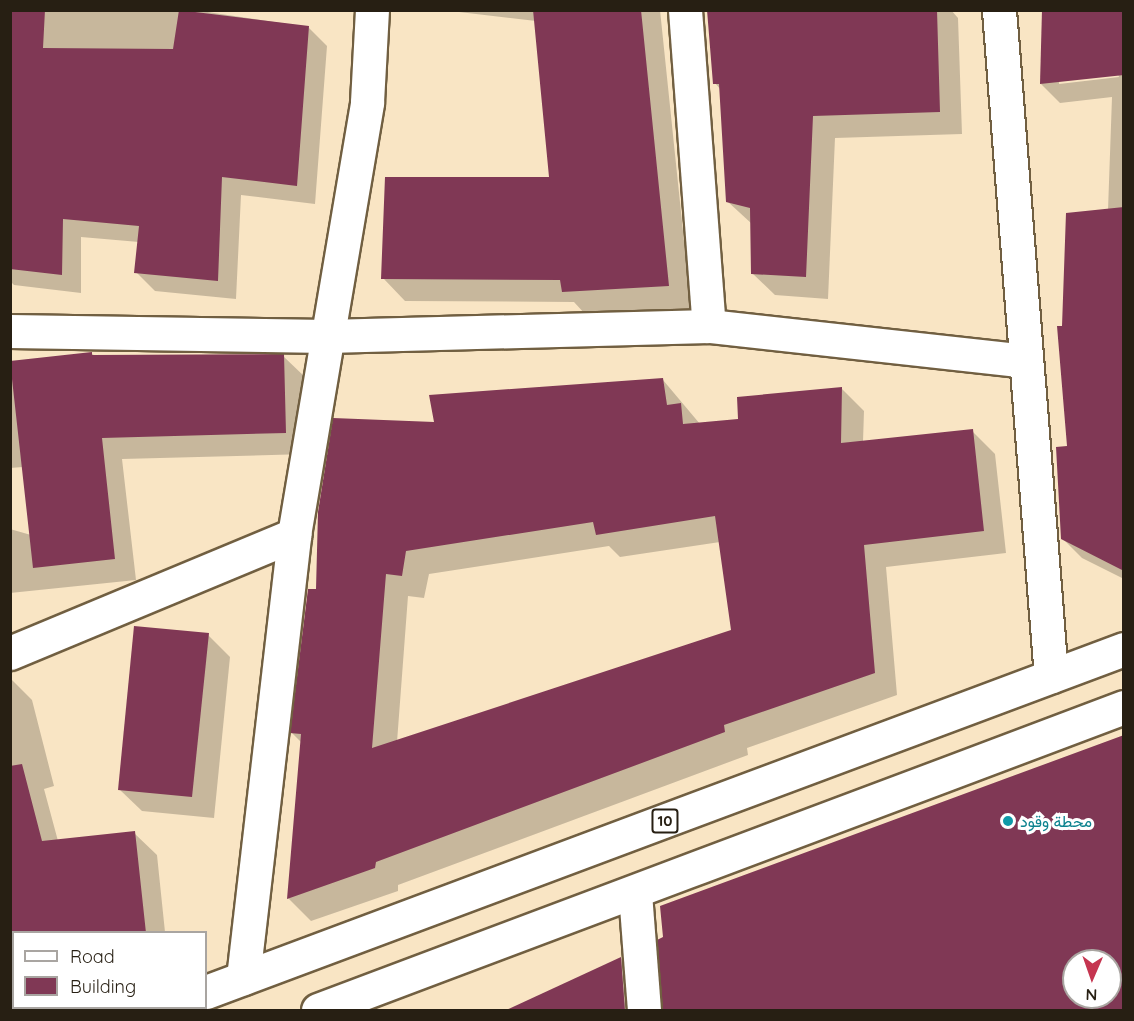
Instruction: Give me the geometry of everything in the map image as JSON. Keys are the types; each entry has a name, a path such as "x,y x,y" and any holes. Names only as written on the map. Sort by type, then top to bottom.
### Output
{"main road":[{"path":"243,978 294,535 367,102 372,10"},
{"path":"685,10 709,326"},
{"path":"999,10 1051,676"},
{"path":"10,331 327,336 709,326 1026,362"},
{"path":"10,653 294,535"},
{"name":"10","path":"207,992 1124,649"},
{"path":"318,1011 1124,707"},
{"path":"635,893 644,1011"}],"building":[{"path":"10,10 45,10 43,48 173,49 179,10 309,26 297,186 222,177 218,281 134,273 139,226 63,219 62,275 10,269"},
{"path":"533,10 641,10 669,286 562,292 560,280 381,279 385,177 549,177"},
{"path":"707,10 937,10 940,112 813,116 806,277 751,274 750,208 726,202 719,84 713,84"},
{"path":"1042,10 1124,10 1124,75 1040,84"},
{"path":"1124,207 1124,571 1061,539 1056,447 1067,446 1057,326 1062,326 1066,213"},
{"path":"92,352 92,355 284,354 286,433 102,438 115,559 33,568 10,361"},
{"path":"663,378 667,405 681,403 683,424 738,419 737,397 842,387 841,443 973,429 984,531 864,545 875,673 724,725 725,732 376,862 375,868 287,899 301,734 290,733 308,589 316,589 318,512 333,418 434,422 429,395","holes":["715,516 731,630 372,748 386,574 402,576 406,551 593,522 596,535"]},
{"path":"134,626 209,633 192,797 118,790"},
{"name":"محطة وقود","path":"1124,735 1124,1011 662,1011 657,940 663,937 660,906"},
{"path":"22,764 42,841 135,831 146,931 12,931 10,933 10,766"},
{"path":"621,957 625,1011 504,1011"}],"place":[{"name":"محطة وقود","path":"1008,821"}]}
